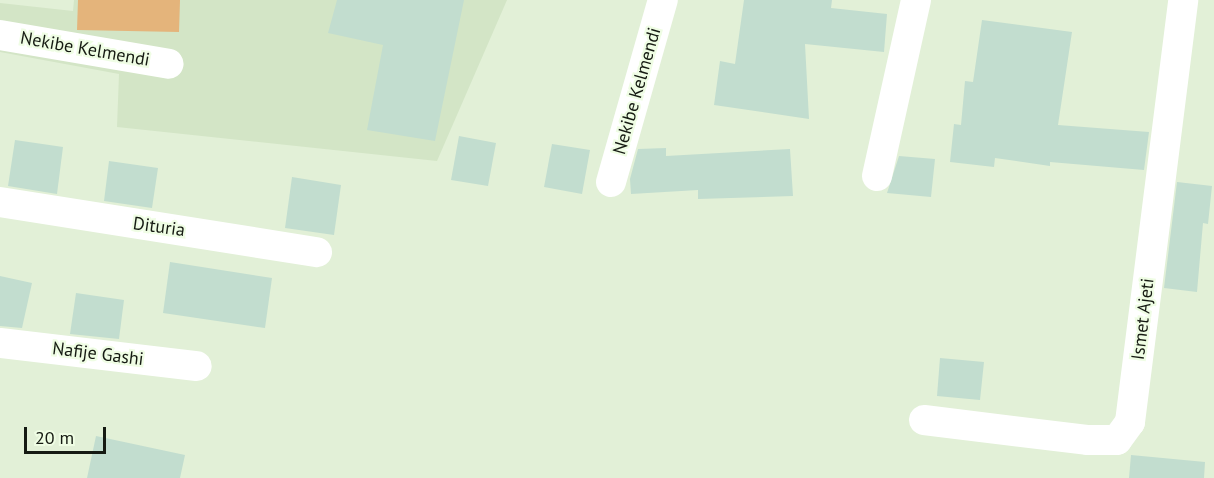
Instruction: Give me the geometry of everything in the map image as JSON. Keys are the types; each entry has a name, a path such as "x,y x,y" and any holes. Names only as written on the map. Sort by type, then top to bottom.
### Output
{"street":[{"name":"Nekibe Kelmendi","path":"611,182 663,0"},
{"path":"876,176 916,0"},
{"name":"Ismet Ajeti","path":"924,420 1087,440 1117,440 1130,422 1183,0"},
{"name":"Nekibe Kelmendi","path":"0,35 169,64"},
{"name":"Dituria","path":"0,202 317,252"},
{"name":"Nafije Gashi","path":"0,343 197,366"}],"shaded area":[{"path":"74,0 507,0 437,161 117,127 119,74 0,52 0,3 73,11"},
{"path":"78,0 180,0 179,32 77,30"}],"building":[{"path":"337,0 464,0 435,141 367,130 383,45 328,33"},
{"path":"744,0 832,0 831,8 887,14 884,52 805,44 809,119 714,105 720,61 735,64"},
{"path":"982,20 1072,32 1058,125 1149,132 1144,170 1050,162 1050,166 995,158 994,167 950,162 954,124 961,125 965,81 973,82"},
{"path":"459,136 496,143 488,186 451,180"},
{"path":"15,140 63,147 57,194 8,186"},
{"path":"552,144 590,150 582,194 544,187"},
{"path":"666,148 666,156 790,149 793,196 698,199 698,190 631,194 630,179 638,149"},
{"path":"899,156 935,159 931,197 887,193"},
{"path":"109,161 158,168 152,208 104,201"},
{"path":"292,177 341,185 334,235 285,228"},
{"path":"1177,182 1212,186 1208,224 1203,223 1197,292 1164,288"},
{"path":"170,262 272,278 265,328 163,313"},
{"path":"0,276 32,283 22,328 0,326"},
{"path":"76,293 124,300 119,339 70,334"},
{"path":"940,358 984,362 980,400 937,396"},
{"path":"96,436 185,455 180,478 87,478"},
{"path":"1131,455 1205,462 1204,478 1129,478"}]}
